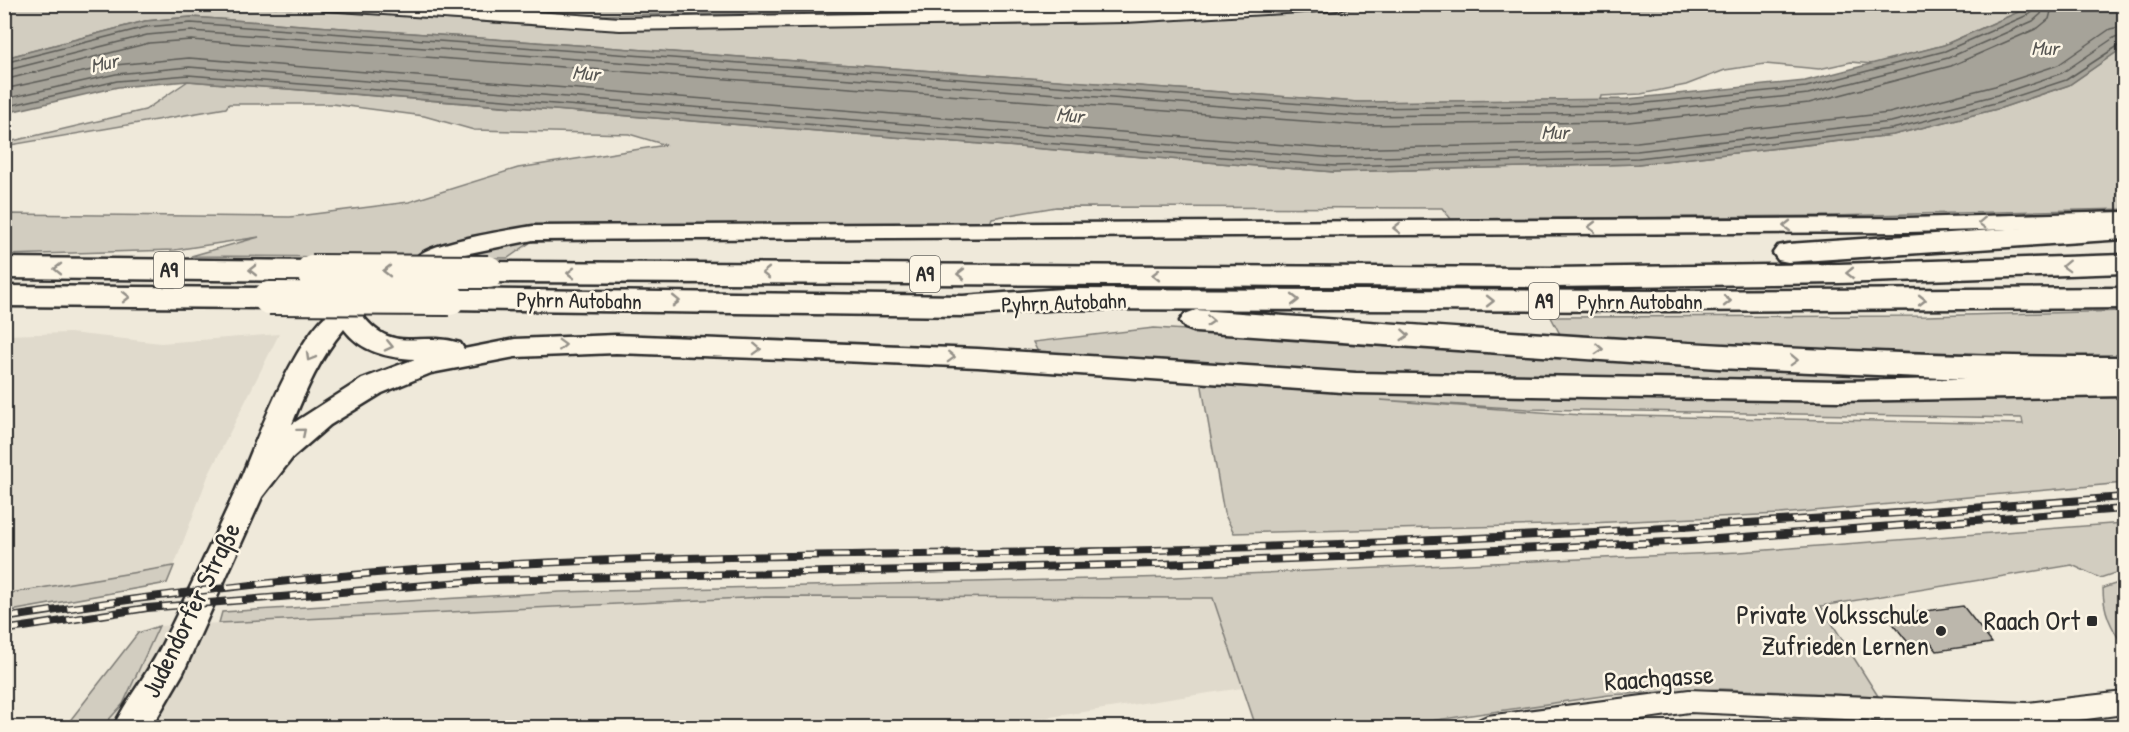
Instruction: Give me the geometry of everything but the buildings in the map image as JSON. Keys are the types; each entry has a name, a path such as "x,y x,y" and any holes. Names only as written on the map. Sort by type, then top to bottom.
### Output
{"highway":[{"path":"1362,275 1461,268 1560,266 2124,230"},
{"name":"Pyhrn Autobahn","path":"4,268 1362,275 1463,278 1887,272 2124,264"},
{"name":"Pyhrn Autobahn","path":"4,296 963,306 1062,299 1668,301 2124,298"},
{"path":"963,306 1061,315 1245,323 1718,357 2010,369 2124,369"}],"main road":[{"path":"324,4 620,24 1125,16 1339,4"},
{"path":"428,258 449,250 533,232 1909,225 2124,219"},
{"path":"250,491 296,383 320,340 346,311 355,328 365,337 398,348 515,348 616,344 887,354 1356,383 1839,391 2124,386"},
{"path":"250,491 283,449 299,434 320,418 372,386 426,365 515,348"},
{"name":"Judendorfer Straße","path":"131,728 171,662 250,491"}],"street":[{"name":"Raachgasse","path":"1487,728 1689,701 1885,711 2027,715 2124,703"}],"shaded area":[{"path":"1767,4 2034,5 1944,45 1873,64 1851,62 1819,69 1765,64 1725,70 1686,85 1641,94 1601,96 1600,100 1357,102 191,17 145,21 5,58 4,5 251,5 538,26 668,29 1081,24 1386,7 1470,5 1597,9"},
{"path":"434,5 1176,5 951,12 586,15"},
{"path":"2124,47 2124,209 1830,216 1451,219 1442,208 1056,207 992,218 985,237 531,242 508,258 191,256 259,237 175,250 5,255 5,214 290,217 409,202 518,168 666,145 629,134 474,130 424,116 332,104 229,104 226,108 5,146 4,143 145,110 188,81 1334,172 1638,164 1893,135 2001,108 2069,85"},
{"path":"2124,311 2124,356 1920,356 1561,336 1551,317 1927,316"},
{"path":"1154,328 1912,375 1919,384 1409,376 1040,356 1033,342"},
{"path":"70,333 161,343 279,334 208,476 174,566 5,594 5,335"},
{"path":"1202,380 1779,397 2009,399 2124,397 2124,483 1780,514 1548,525 1234,533 1224,513","holes":["1380,400 1528,409 2022,418 2023,424 1581,415"]},
{"path":"2124,523 2124,570 2100,578 2072,565 1821,606 1878,696 1720,689 1609,695 1389,727 1256,727 1213,598 765,597 219,623 222,612 560,592 1175,577 1739,552"},
{"path":"174,566 167,583 5,612 5,594"},
{"path":"2124,581 2124,647 2115,633 2104,605 2103,588"},
{"path":"765,597 1213,598 1242,688 978,728 102,728 123,704 159,626"},
{"path":"159,626 123,704 102,727 65,727 138,633"}],"water":[{"name":"Mur","path":"2034,5 2124,5 2124,47 2069,85 2001,108 1893,135 1638,164 1334,172 188,81 118,87 5,113 5,58 145,21 191,17 1358,102 1627,99 1805,81 1944,45"}],"railway":[{"path":"4,618 216,589 428,569 610,560 1154,550 1397,542 1761,522 2124,497"},
{"path":"4,630 147,608 487,580 1160,564 1391,555 1690,541 2124,509"}],"place":[{"name":"Raach Ort","path":"2092,621"},
{"name":"Private Volksschule Zufrieden Lernen","path":"1941,631"}]}
